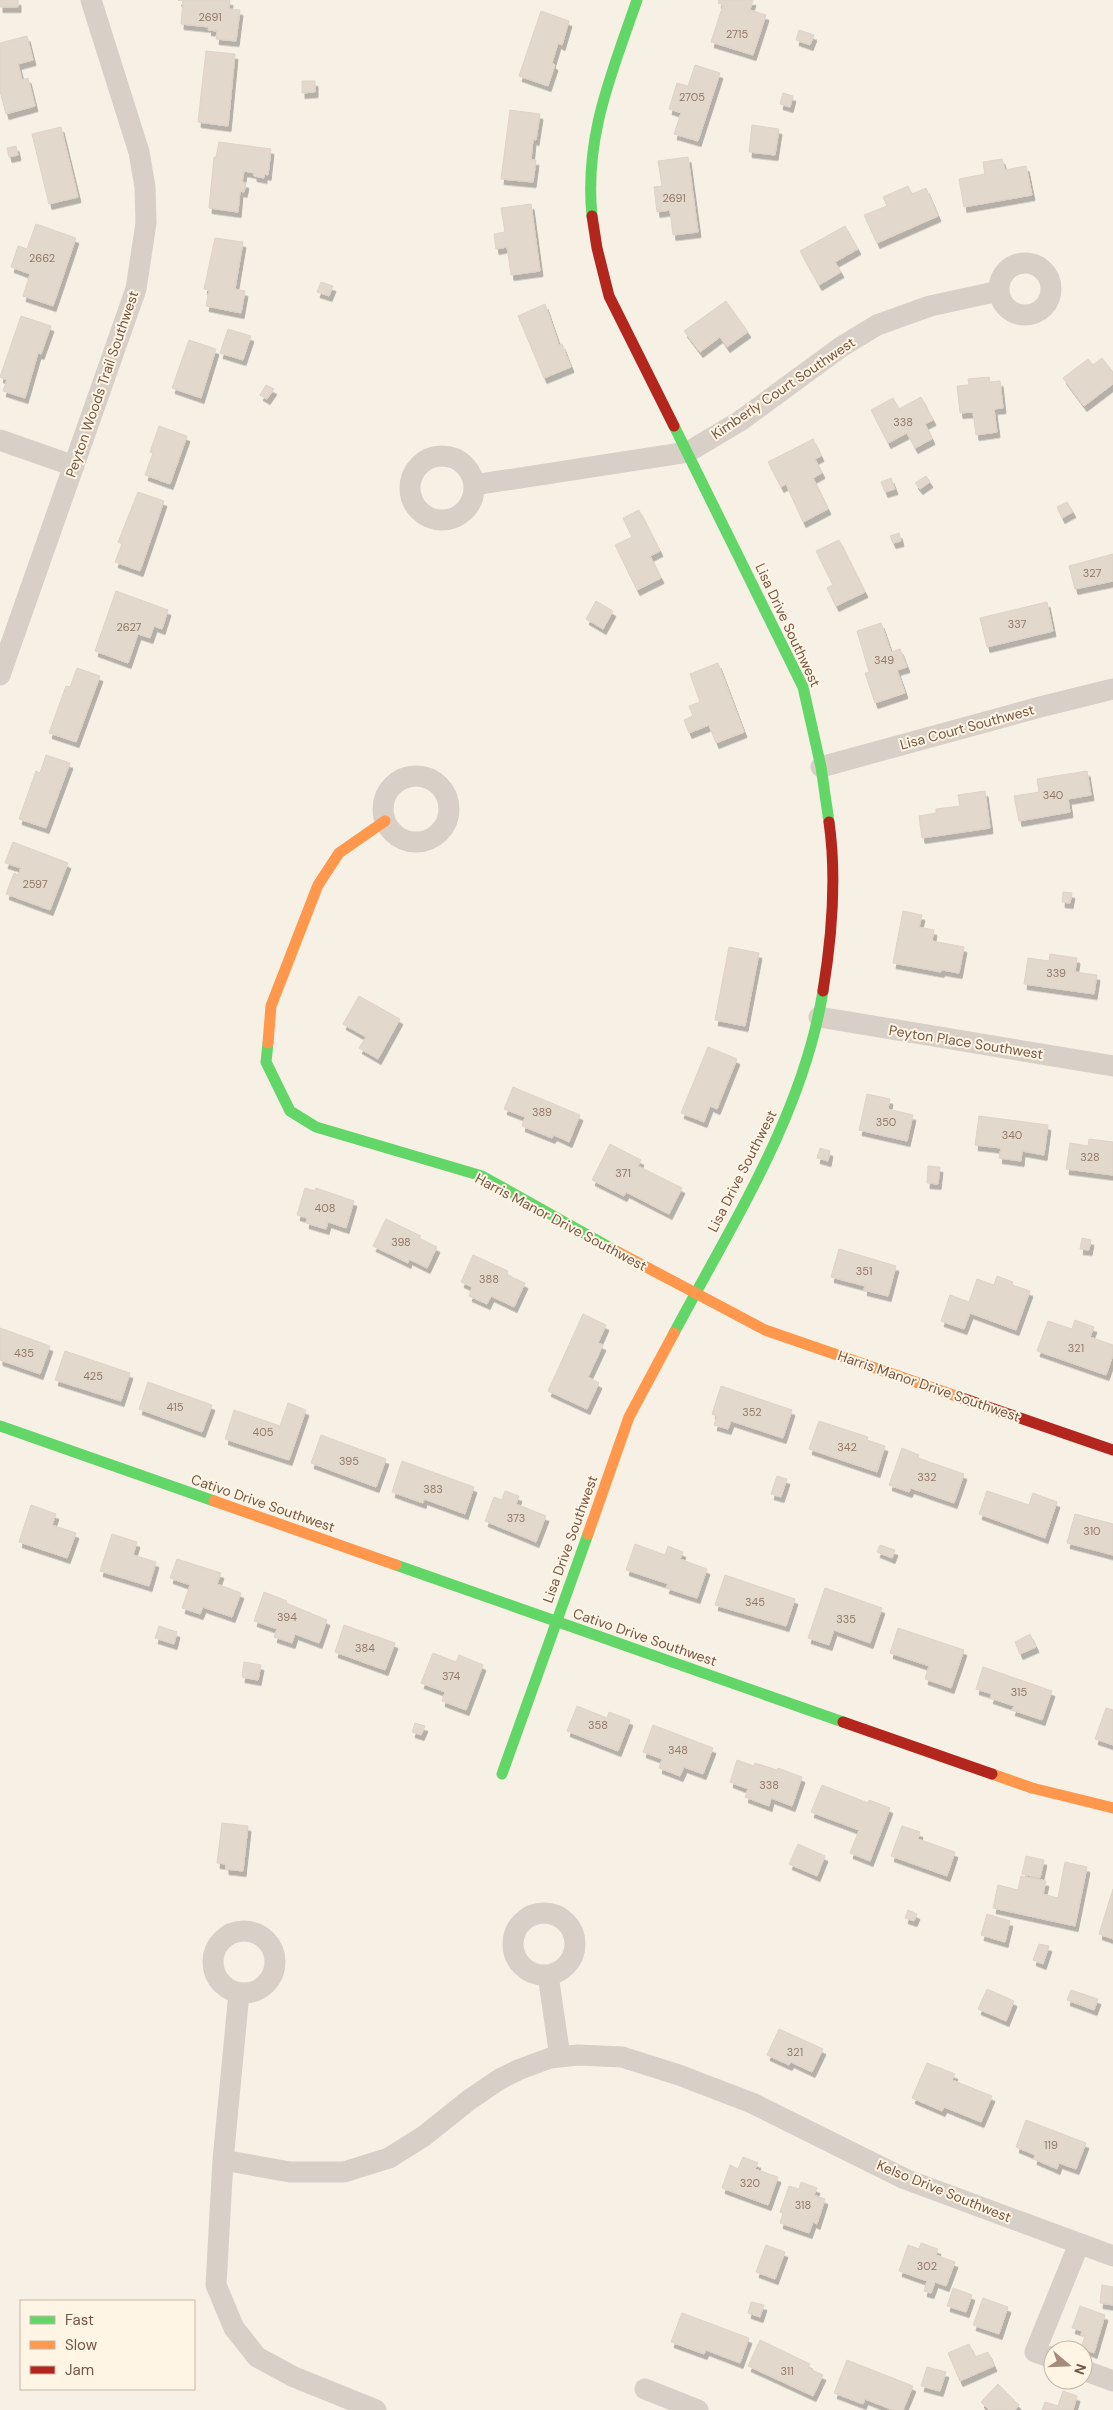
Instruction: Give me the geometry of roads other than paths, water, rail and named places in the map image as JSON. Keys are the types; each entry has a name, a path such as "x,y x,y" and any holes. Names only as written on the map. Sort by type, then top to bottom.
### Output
{"street":[{"name":"Peyton Woods Trail Southwest","path":"0,676 136,289 146,223 145,187 139,152 91,0"},
{"name":"Lisa Drive Southwest","path":"502,1774 630,1417 779,1136 802,1078 819,1017 829,956 833,893 830,830 821,767 803,687 609,296 596,250 590,203 591,154 600,107 638,0"},
{"name":"Kimberly Court Southwest","path":"474,485 688,452 740,421 841,347 877,326 930,306 1000,290"},
{"path":"0,440 74,466"},
{"name":"Lisa Court Southwest","path":"821,767 1113,689"},
{"name":"Harris Manor Drive Southwest","path":"385,821 339,854 318,884 272,1006 266,1062 290,1111 316,1127 482,1176 694,1294 765,1330 1113,1450"},
{"name":"Peyton Place Southwest","path":"819,1017 1113,1066"},
{"name":"Cativo Drive Southwest","path":"0,1426 1032,1788 1113,1808"},
{"path":"548,1975 560,2057"},
{"path":"239,1993 222,2160 216,2285 234,2328 256,2357 294,2377 376,2410"},
{"name":"Kelso Drive Southwest","path":"222,2160 290,2172 344,2172 389,2158 424,2136 469,2100 500,2079 526,2067 560,2057 578,2055 622,2057 679,2074 752,2102 905,2179 1113,2256"},
{"path":"1043,2355 1035,2352 1079,2244"},
{"path":"1093,2374 1113,2381"},
{"path":"645,2389 698,2410"}]}
